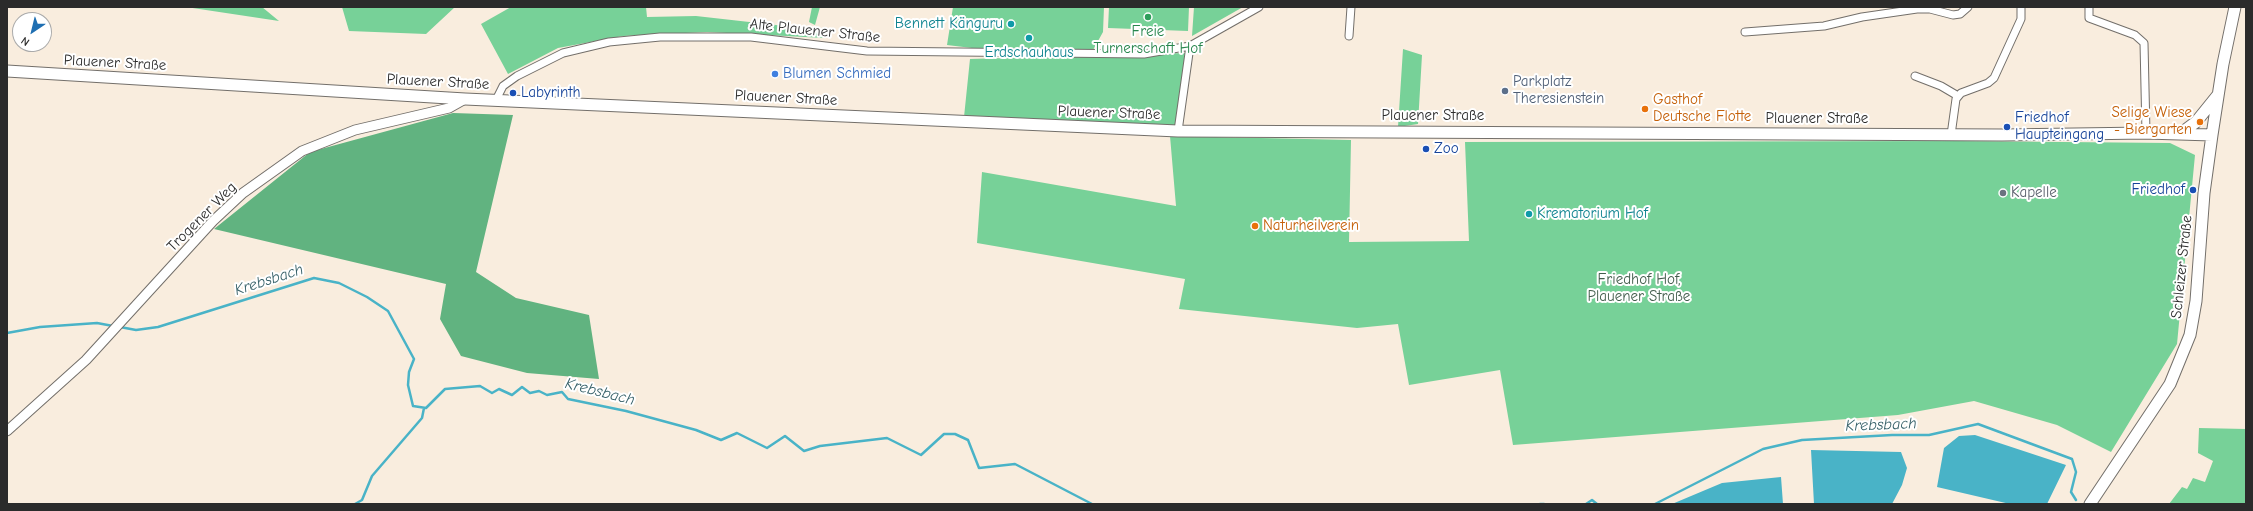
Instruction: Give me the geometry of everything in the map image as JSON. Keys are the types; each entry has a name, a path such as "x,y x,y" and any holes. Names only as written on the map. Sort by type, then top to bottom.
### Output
{"main road":[{"name":"Schleizer Straße","path":"2090,504 2157,406 2179,366 2188,342 2196,301 2204,193 2218,94 2235,7"},
{"name":"Plauener Straße","path":"7,71 465,99 1178,131 1951,135 2146,133 2212,136"},
{"path":"2180,134 2196,122 2218,94"}],"street":[{"name":"Alte Plauener Straße","path":"496,100 500,90 509,81 563,53 609,42 660,37 751,37 867,51 1144,54 1190,46 1259,7"},
{"path":"1349,36 1351,7"},
{"path":"1745,32 1824,26 1862,17 1916,9 1930,9 1953,15 1960,14 1968,7"},
{"path":"1951,135 1954,102 1958,96 1970,89 1988,83 1994,78 2021,19 2021,7"},
{"path":"2089,7 2089,18 2135,35 2144,43 2146,133"},
{"path":"1178,131 1190,46"},
{"path":"1914,76 1941,86 1958,96"},
{"name":"Trogener Weg","path":"7,431 86,360 213,221 243,193 302,151 355,130 449,108 465,99"}],"green space":[{"path":"186,7 262,7 279,21"},
{"path":"342,7 455,7 426,34 349,31"},
{"path":"511,7 646,7 647,17 696,16 776,25 828,34 825,38 707,32 623,36 558,48 508,74 481,24"},
{"path":"812,7 820,7 815,25 809,22"},
{"path":"953,7 1104,7 1103,32 1093,50 980,49 947,45"},
{"name":"Freie Turnerschaft Hof","path":"1109,7 1189,7 1188,31 1108,28"},
{"path":"1194,7 1243,7 1192,36"},
{"path":"1403,49 1422,55 1418,124 1398,127"},
{"path":"1185,53 1176,126 964,117 970,59"},
{"path":"453,113 513,115 476,272 516,298 589,315 599,379 527,373 461,356 440,319 446,284 214,229 310,152"},
{"name":"Friedhof Hof, Plauener Straße","path":"1170,136 1351,140 1349,242 1469,241 1465,142 1957,141 2170,143 2195,155 2177,344 2111,452 2057,425 1974,401 1898,415 1513,445 1500,370 1409,385 1398,324 1357,328 1179,309 1185,279 977,243 982,172 1176,206"},
{"path":"2199,428 2246,429 2246,504 2169,504 2182,487 2187,489 2193,478 2205,482 2213,461 2198,453"}],"water":[{"path":"1975,435 2066,465 2047,504 2010,504 1937,487 1944,448 1959,436"},
{"path":"1811,450 1901,452 1907,468 1902,485 1892,504 1814,504"},
{"path":"1781,477 1783,504 1672,504 1722,483"}],"waterway":[{"name":"Krebsbach","path":"120,327 136,330 158,327 314,278 339,283 367,297 388,311 414,359 409,372 408,385 413,406 426,408 445,389 480,386 492,393 499,389 512,395 522,387 530,393 539,391 547,395 562,392 568,399 626,411 696,430 721,440 737,433 767,448 785,436 804,451 820,446 887,438 921,455 944,434 955,434 968,440 979,468 1015,464 1092,504"},
{"name":"Krebsbach","path":"7,333 40,327 97,323 113,326"},
{"path":"355,504 362,500 372,476 422,418 424,408"},
{"name":"Krebsbach","path":"1655,504 1763,449 1802,440 1892,435 1929,435 1978,424 2072,459 2076,472 2071,492 2076,500"},
{"name":"Krebsbach","path":"1586,504 1592,500 1597,504"}],"place":[{"name":"Freie Turnerschaft Hof","path":"1148,17"},
{"name":"Bennett Känguru","path":"1011,24"},
{"name":"Erdschauhaus","path":"1029,38"},
{"name":"Blumen Schmied","path":"775,74"},
{"name":"Parkplatz Theresienstein","path":"1505,91"},
{"name":"Labyrinth","path":"513,93"},
{"name":"Gasthof Deutsche Flotte","path":"1645,109"},
{"name":"Selige Wiese - Biergarten","path":"2200,122"},
{"name":"Friedhof Haupteingang","path":"2007,127"},
{"name":"Zoo","path":"1426,149"},
{"name":"Friedhof","path":"2193,190"},
{"name":"Kapelle","path":"2003,193"},
{"name":"Krematorium Hof","path":"1529,214"},
{"name":"Naturheilverein","path":"1255,226"}]}
